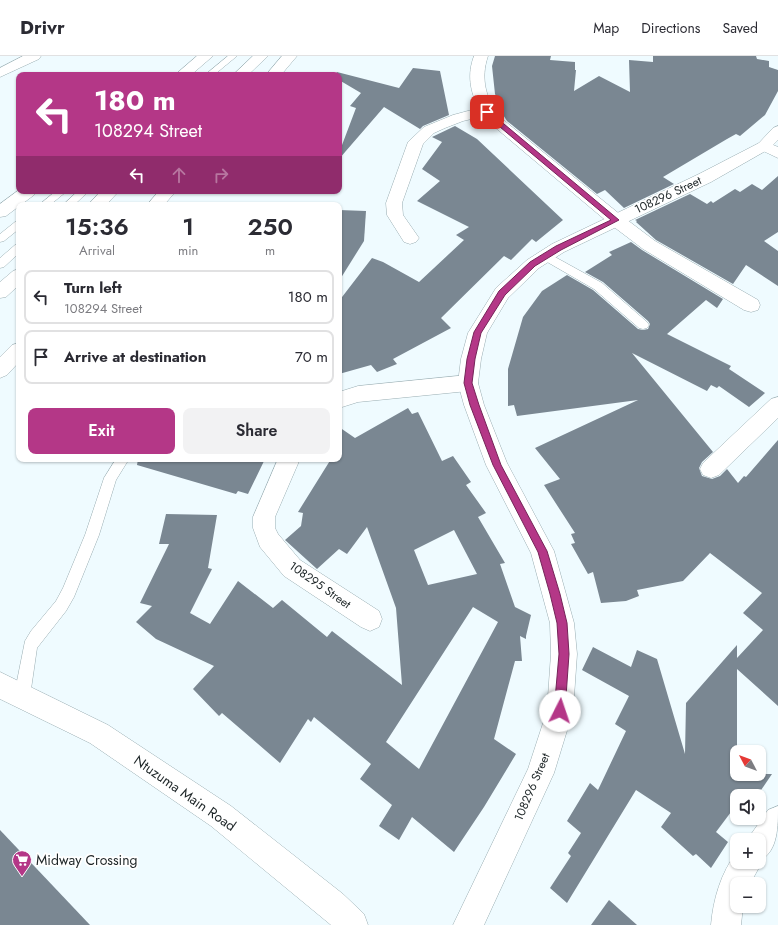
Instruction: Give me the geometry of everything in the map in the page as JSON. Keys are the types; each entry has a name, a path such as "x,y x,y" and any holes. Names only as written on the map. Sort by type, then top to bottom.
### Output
{"street":[{"path":"0,73 34,56"},
{"path":"186,72 206,56"},
{"path":"243,72 262,56"},
{"path":"276,72 290,56"},
{"path":"481,56 477,64 476,79 487,112 616,220 650,245 751,305"},
{"path":"410,238 395,216 394,203 416,142 429,130 440,125 458,118 487,112"},
{"name":"108296 Street","path":"468,925 540,774 560,711 564,654 562,623 542,551 497,465 474,405 468,383 471,359 478,332 502,293 533,264 558,248 706,178 773,143"},
{"path":"0,212 25,194"},
{"path":"99,202 108,194"},
{"path":"158,202 165,194"},
{"path":"0,292 16,278"},
{"path":"0,370 16,353"},
{"path":"342,399 358,394 468,383"},
{"path":"711,468 778,404"},
{"name":"108295 Street","path":"288,462 264,518 264,528 268,540 292,568 370,618"},
{"name":"Ntuzuma Main Road","path":"11,690 99,734 221,816 332,905 353,925"},
{"path":"766,836 778,820"},
{"path":"726,925 726,914 739,873 742,869"}],"lane":[{"path":"213,72 231,58"},
{"path":"215,72 231,58"},
{"path":"0,205 24,194"},
{"path":"48,202 58,194"},
{"path":"71,202 81,194"},
{"path":"0,239 16,226"},
{"path":"0,264 16,250"},
{"path":"546,256 598,286 643,325"},
{"path":"11,690 30,646 36,636 61,606 69,592 92,535 110,478 120,462"}],"building":[{"path":"495,56 551,56 550,60 575,62 576,70 574,91 599,76 630,92 629,60 653,62 653,56 756,56 757,59 769,61 769,67 778,70 778,91 765,115 740,136 736,134 663,177 674,184 624,208 605,190 597,194 507,121 500,110 503,110 495,94 492,66"},
{"path":"413,68 440,71 449,115 423,126 420,129 384,107 342,156 342,145 356,108 350,106 361,93 342,82 342,73 399,88"},
{"path":"455,126 477,139 563,220 536,242 532,239 511,260 504,256 441,318 451,328 393,359 397,364 377,372 371,365 342,373 342,297 372,258 383,262 419,282 464,240 456,235 469,227 417,201 440,181 422,169 442,142 432,137"},
{"path":"778,176 778,232 764,241 778,251 778,286 746,265 733,284 656,240 635,220 690,194 707,204 711,201 713,203 735,189 740,192 752,184 762,190"},
{"path":"342,210 366,211 364,241 342,276"},
{"path":"631,242 723,299 717,308 706,300 667,334 731,366 729,369 765,393 749,407 719,386 717,388 711,385 707,391 632,353 713,452 702,462 699,468 702,476 712,479 720,476 727,469 738,483 744,476 746,477 778,440 778,706 737,669 737,745 730,745 730,781 766,781 766,774 772,774 762,789 730,789 730,813 716,832 728,842 711,868 696,854 693,856 661,827 671,813 636,790 567,903 550,888 571,856 568,853 581,833 567,821 590,783 598,790 626,731 615,724 629,696 582,670 593,647 631,667 637,650 657,659 685,754 686,703 737,645 737,658 763,630 743,613 762,593 710,553 683,581 637,590 639,596 626,601 601,603 593,572 588,574 571,544 575,543 571,534 575,533 544,485 560,479 535,448 638,400 517,416 514,405 508,406 508,369 523,317 542,291 567,275 593,290 638,329 648,329 650,324 648,321 603,282 585,272 612,255 609,252"},
{"path":"408,408 412,414 418,412 442,461 453,456 471,482 466,485 486,513 478,517 505,563 500,564 515,607 531,615 526,639 520,636 522,661 515,661 494,739 516,754 484,807 454,852 412,817 399,840 379,826 392,805 360,779 371,764 314,717 311,722 308,719 280,763 222,713 219,716 193,689 214,666 156,639 136,622 152,606 140,603 169,544 159,544 166,514 217,515 208,568 212,569 190,613 210,624 238,581 273,608 282,600 327,637 332,631 402,685 396,608 367,527 347,554 339,549 317,569 285,540 301,526 303,513 298,512 329,462 342,462 342,429 355,438","holes":["454,530 477,574 428,585 414,550","473,607 498,622 419,769 386,742"]},
{"path":"138,462 264,462 248,494 238,491 236,494 137,465"},
{"name":"Midway Crossing","path":"0,830 90,925 0,925"},
{"path":"609,900 637,925 591,925"}],"place":[{"name":"Midway Crossing","path":"22,877"}],"route":[{"path":"487,112 616,220 558,248 533,264 502,293 478,332 471,359 468,383 474,405 497,465 542,551 555,594 562,623 564,654 560,711"}]}
